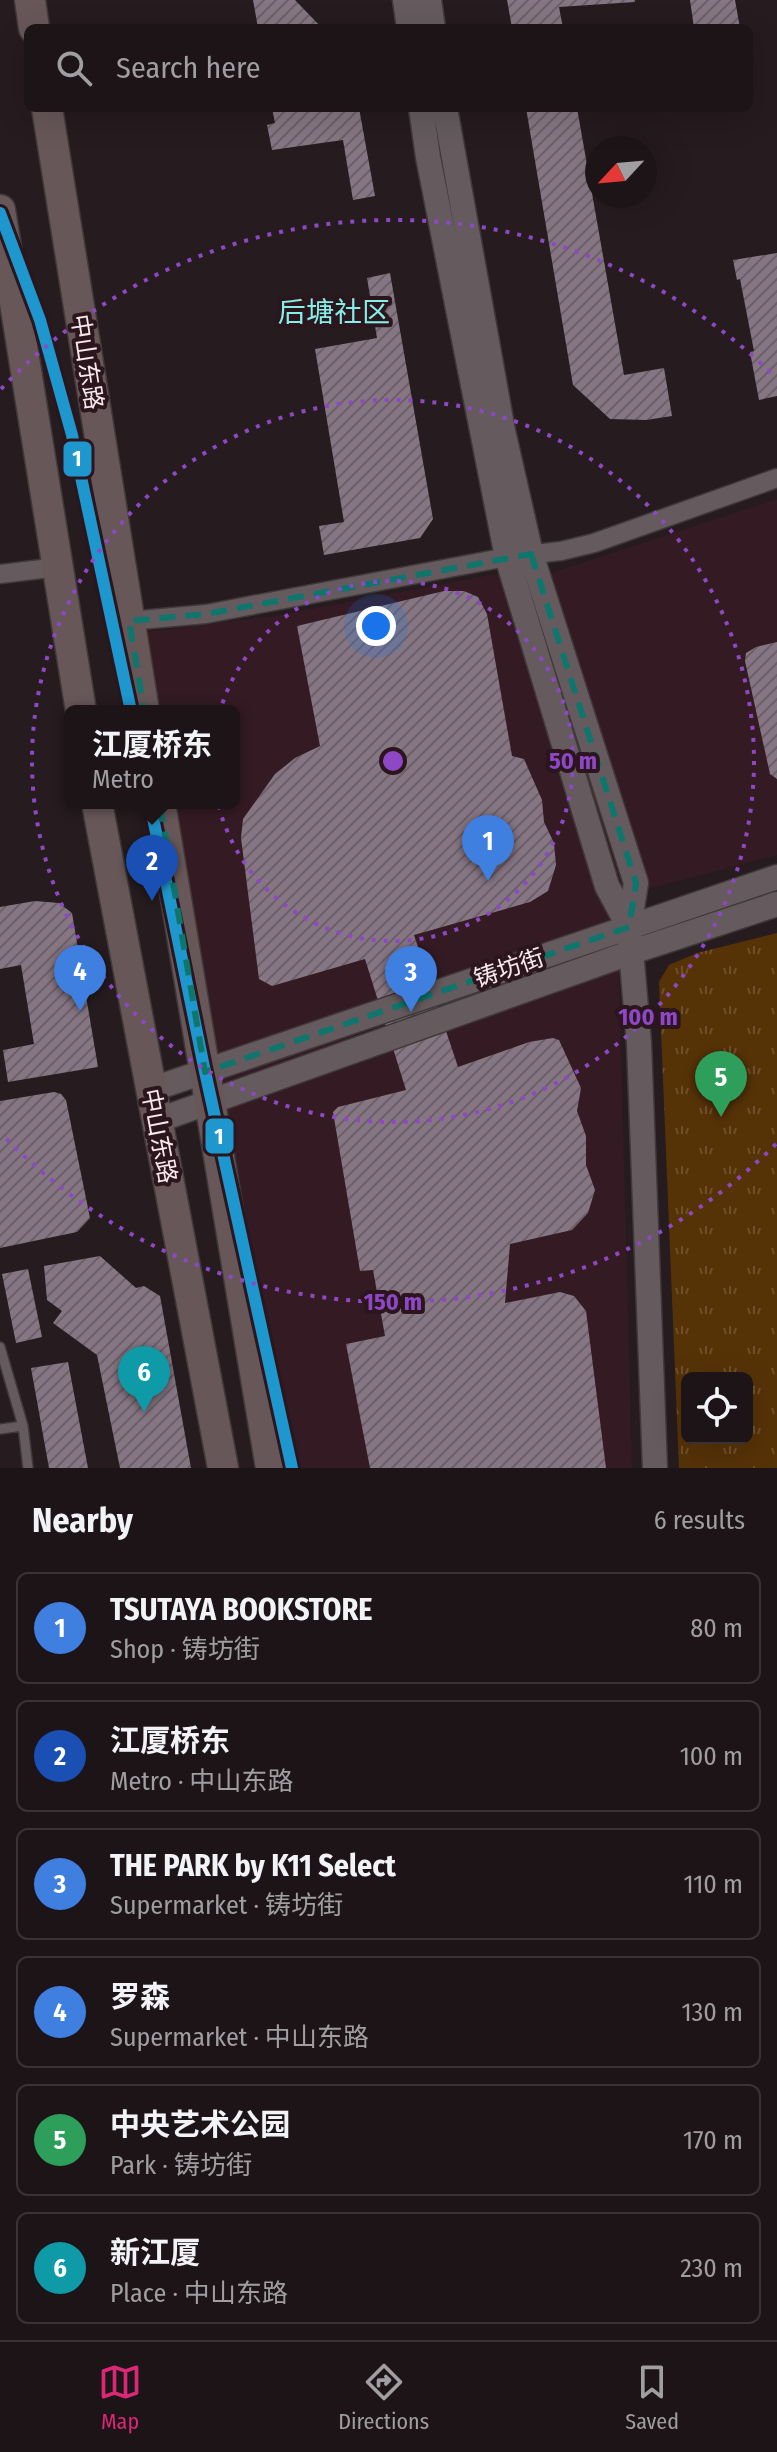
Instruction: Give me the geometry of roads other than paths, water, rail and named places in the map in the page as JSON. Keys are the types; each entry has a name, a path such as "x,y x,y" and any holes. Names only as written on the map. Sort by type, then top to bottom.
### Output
{"main road":[{"path":"30,0 33,24"},
{"name":"中山东路","path":"48,112 143,705"},
{"path":"0,210 80,705"},
{"name":"中山东路","path":"98,809 223,1468"},
{"path":"161,809 271,1468"}],"street":[{"path":"405,0 408,24"},
{"path":"429,0 432,24"},
{"path":"422,112 428,157 519,556 607,886 629,927 639,1043 655,1468"},
{"path":"446,112 503,431 519,556"},
{"path":"129,621 206,614 519,556 561,551 594,543 777,478"},
{"path":"0,574 58,567"},
{"name":"铸坊街","path":"156,1121 208,1086 629,927 777,877"},
{"name":"铸坊街","path":"150,1090 208,1086 777,904"}],"lane":[{"path":"0,1347 23,1426 28,1468"},
{"path":"0,1429 23,1426"}],"place":[{"name":"TSUTAYA BOOKSTORE","path":"488,881"},
{"name":"江厦桥东","path":"152,901"},
{"name":"罗森","path":"80,1011"},
{"name":"THE PARK by K11 Select","path":"411,1012"},
{"name":"中央艺术公园","path":"721,1117"},
{"name":"新江厦","path":"144,1412"}],"district":[{"name":"后塘社区","path":"334,312"}]}
